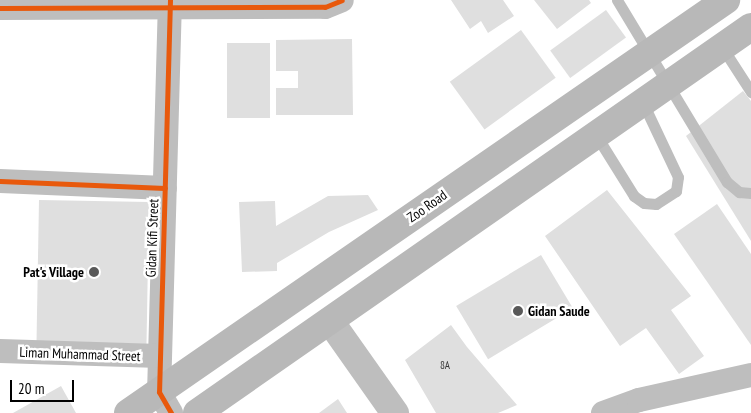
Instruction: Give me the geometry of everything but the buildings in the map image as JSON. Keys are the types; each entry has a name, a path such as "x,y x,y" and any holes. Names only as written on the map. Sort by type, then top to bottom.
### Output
{"main road":[{"name":"Zoo Road","path":"128,413 165,402 650,51 726,0"},
{"path":"197,413 751,27"}],"street":[{"path":"0,8 170,5 326,7 342,0"},
{"name":"Gidan Kifi Street","path":"165,402 160,356 170,5"},
{"path":"0,181 165,188"},
{"path":"330,320 395,413"},
{"name":"Liman Muhammad Street","path":"0,351 160,356"},
{"path":"603,413 641,406 751,375"}],"lane":[{"path":"617,0 650,51 727,182 739,192 751,193"},
{"path":"722,47 751,92"},
{"path":"596,135 634,196 644,203 656,204 676,191 678,177 643,103"}],"cycle path":[{"path":"170,0 159,392 171,413"},
{"path":"0,8 325,7 342,0"},
{"path":"0,181 165,188"}],"place":[{"name":"Pat's Village","path":"94,272"},
{"name":"Gidan Saude","path":"518,311"}]}
